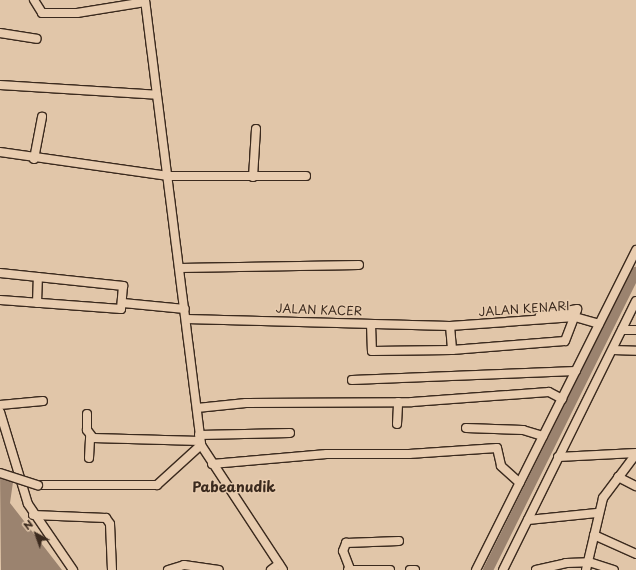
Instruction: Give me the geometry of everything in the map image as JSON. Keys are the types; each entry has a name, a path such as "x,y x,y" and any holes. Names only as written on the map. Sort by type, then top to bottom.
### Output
{"street":[{"path":"34,0 42,13 77,13 145,1 180,268 200,440 212,464 281,567 271,570"},
{"path":"0,33 37,39"},
{"path":"0,85 157,95"},
{"path":"34,159 42,117"},
{"path":"253,177 256,129"},
{"path":"0,152 34,159 168,176 306,176"},
{"path":"476,570 636,250"},
{"path":"180,268 359,265"},
{"path":"0,273 121,284 123,302 121,309 0,300"},
{"path":"36,303 38,277"},
{"path":"503,570 636,301"},
{"path":"123,302 185,309"},
{"name":"JALAN KENARI","path":"450,326 514,322 574,308 577,309 575,317 598,324"},
{"path":"371,324 372,351 452,350 565,341 575,317"},
{"name":"JALAN KACER","path":"186,318 450,326"},
{"path":"450,326 452,350"},
{"path":"622,330 636,330"},
{"path":"613,350 636,351"},
{"path":"352,380 576,371"},
{"path":"197,408 246,403 398,402 549,392 562,399"},
{"path":"0,405 43,401"},
{"path":"397,424 398,402"},
{"path":"0,412 33,515 73,570"},
{"path":"87,414 90,436 89,458"},
{"path":"466,428 523,430 543,436"},
{"path":"90,436 200,440 290,433"},
{"path":"0,473 38,485 157,485 200,440"},
{"path":"212,464 327,454 409,454 497,448 501,466 520,482"},
{"path":"558,457 636,453"},
{"path":"588,566 597,513 618,477 636,453"},
{"path":"618,477 636,486"},
{"path":"528,520 597,513"},
{"path":"33,515 106,518 110,524 112,570"},
{"path":"594,535 636,554"},
{"path":"390,570 349,570 343,551 346,543 399,541"},
{"path":"536,570 566,563 614,570"},
{"path":"168,570 184,565 219,570"},
{"path":"410,570 415,570"}],"shaded area":[{"path":"0,471 13,482 10,503 62,570 1,570"}],"waterway":[{"path":"488,570 636,272"}],"district":[{"name":"Pabeanudik","path":"234,487"}]}
